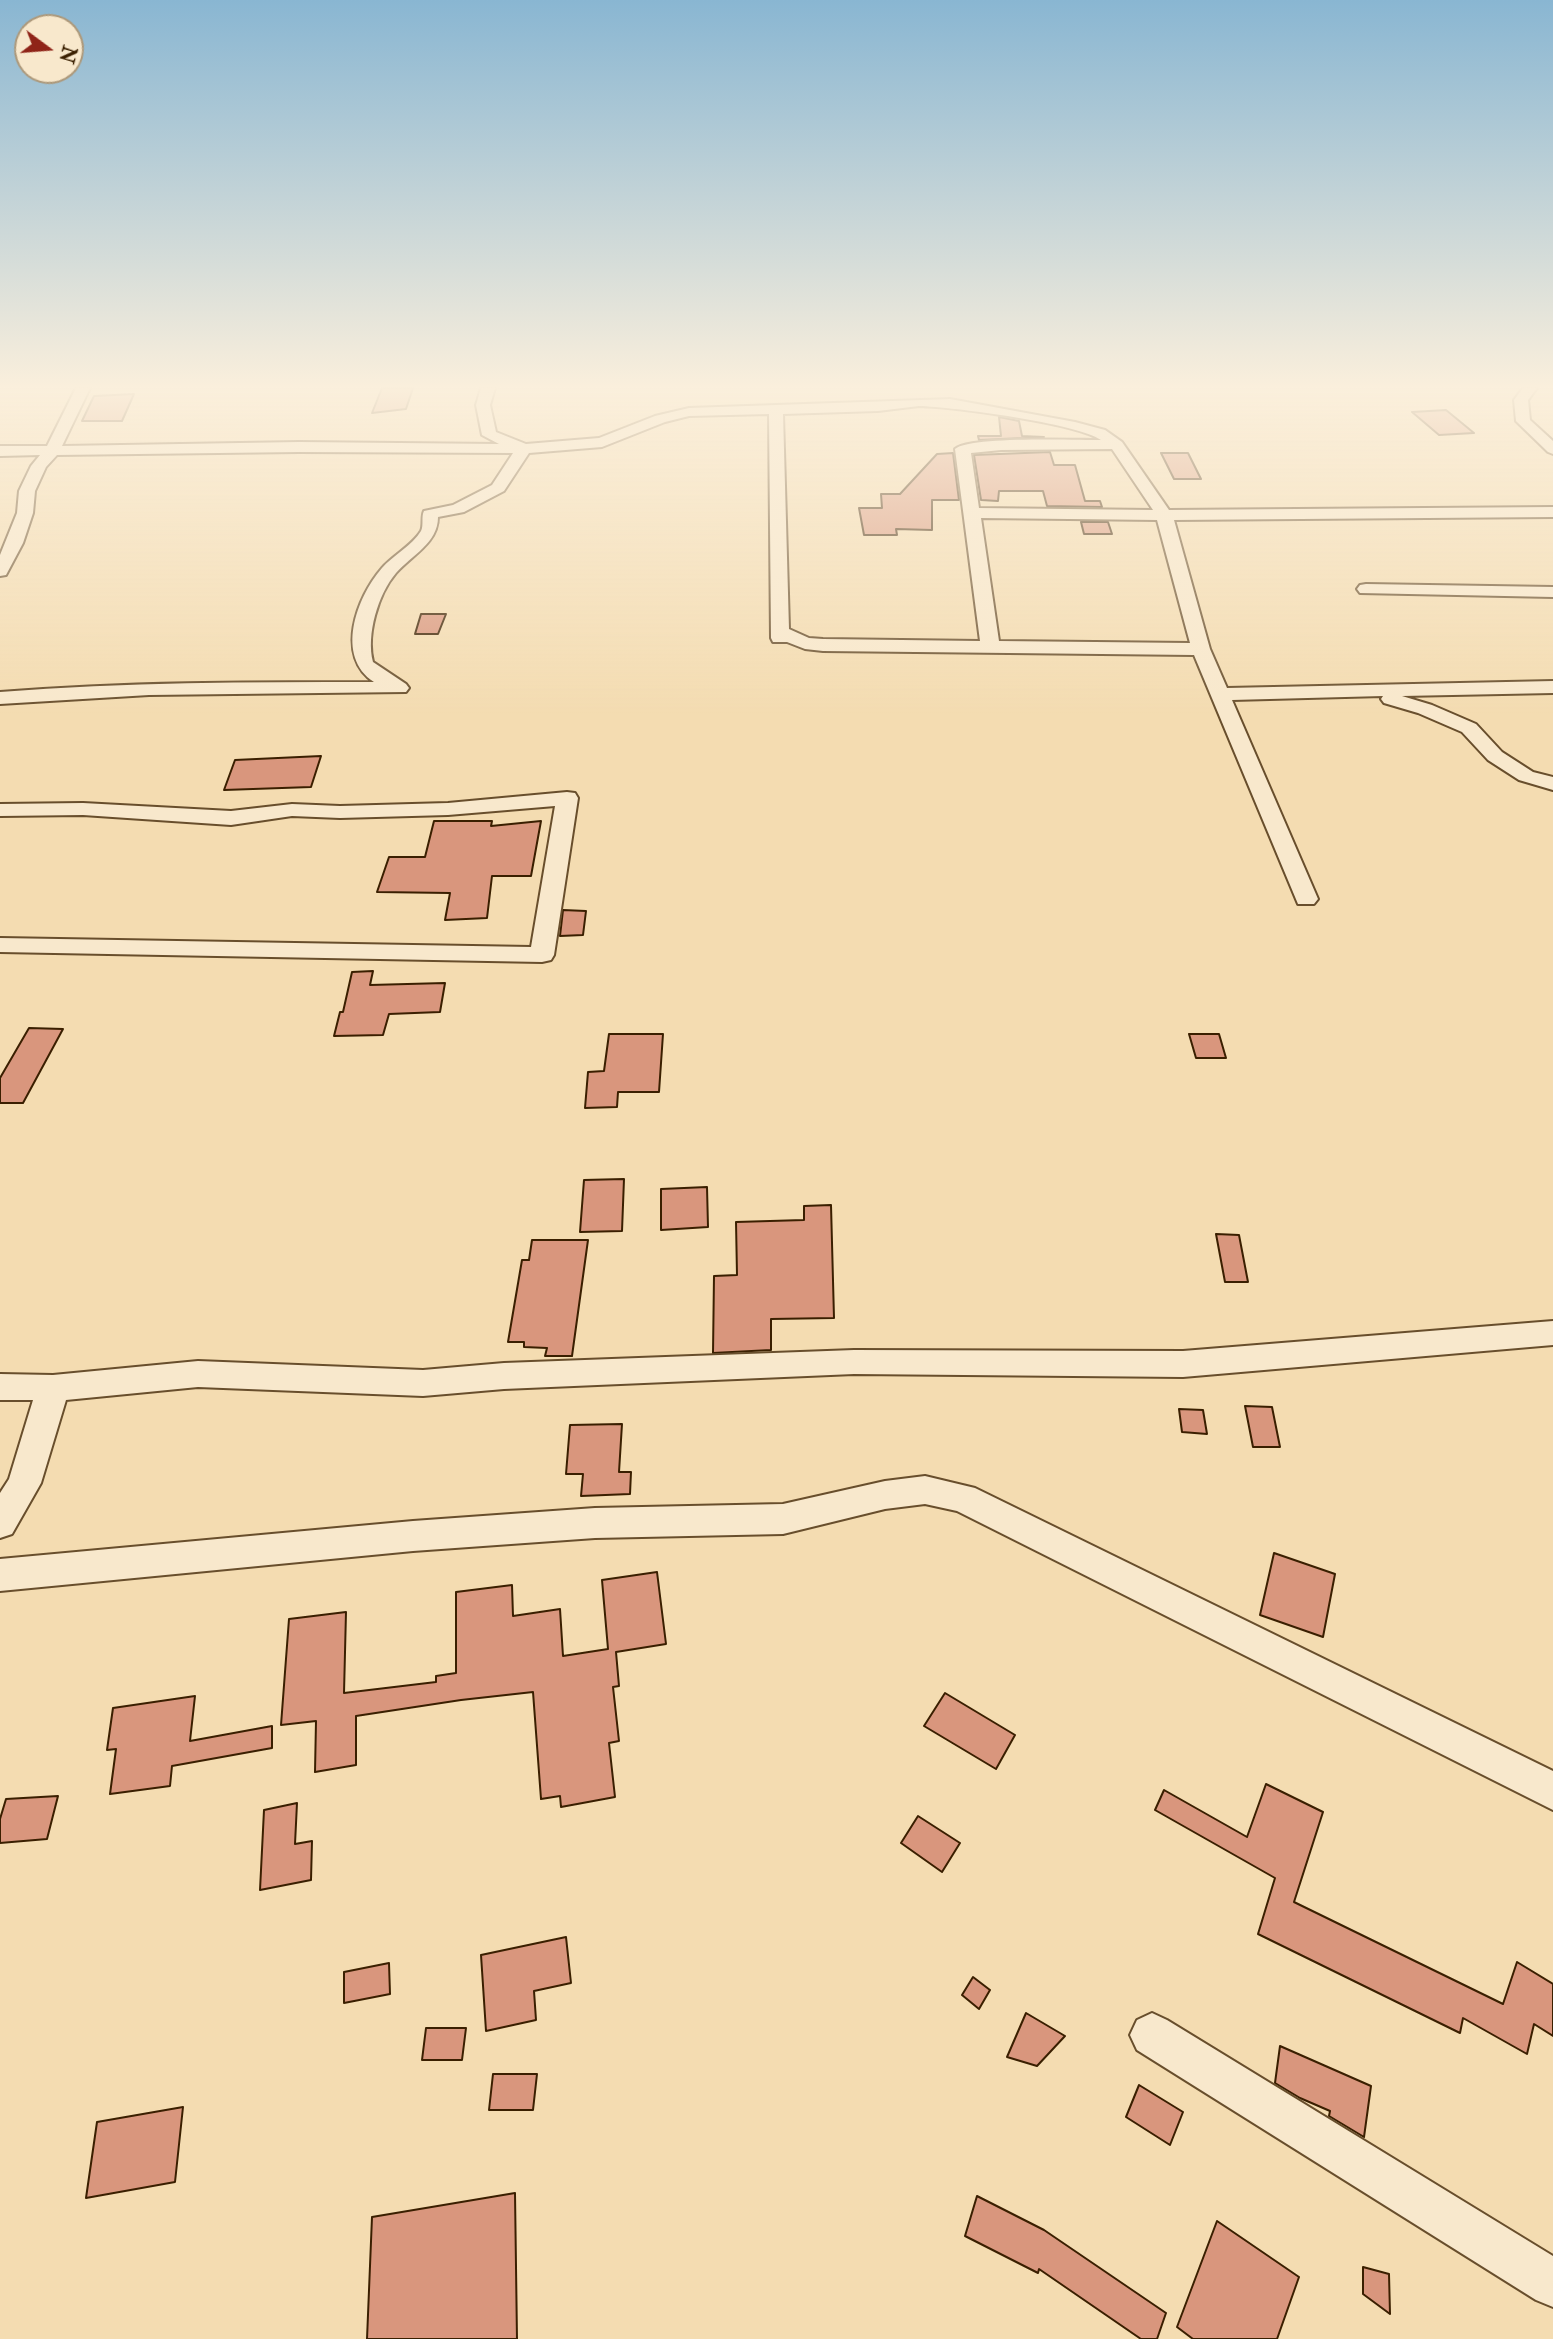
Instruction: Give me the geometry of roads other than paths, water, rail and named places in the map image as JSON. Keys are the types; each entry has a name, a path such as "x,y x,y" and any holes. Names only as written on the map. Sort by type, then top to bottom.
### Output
{"street":[{"path":"0,571 15,542 26,497"},
{"path":"0,698 56,692 399,688 376,676 363,661 362,645 372,598 383,577 430,531 430,514 457,509 480,497"},
{"path":"778,497 780,638 785,634 805,643 823,645 1201,649"},
{"path":"970,497 990,645"},
{"path":"1152,497 1164,515 1201,649 1306,899"},
{"path":"972,513 1164,515 1553,512"},
{"path":"1366,589 1553,592"},
{"path":"1220,694 1553,687"},
{"path":"1365,691 1452,719 1469,728 1495,756 1525,776 1553,784"},
{"path":"0,810 83,809 231,818 292,810 340,812 448,809 567,798 542,955 0,946"},
{"path":"0,1387 53,1388 198,1374 423,1383 504,1376 854,1362 1183,1364 1553,1332"},
{"path":"0,1523 24,1483 53,1388"},
{"path":"0,1575 452,1533 594,1523 783,1519 885,1495 925,1490 963,1498 1553,1791"},
{"path":"1152,2035 1553,2283"}]}
